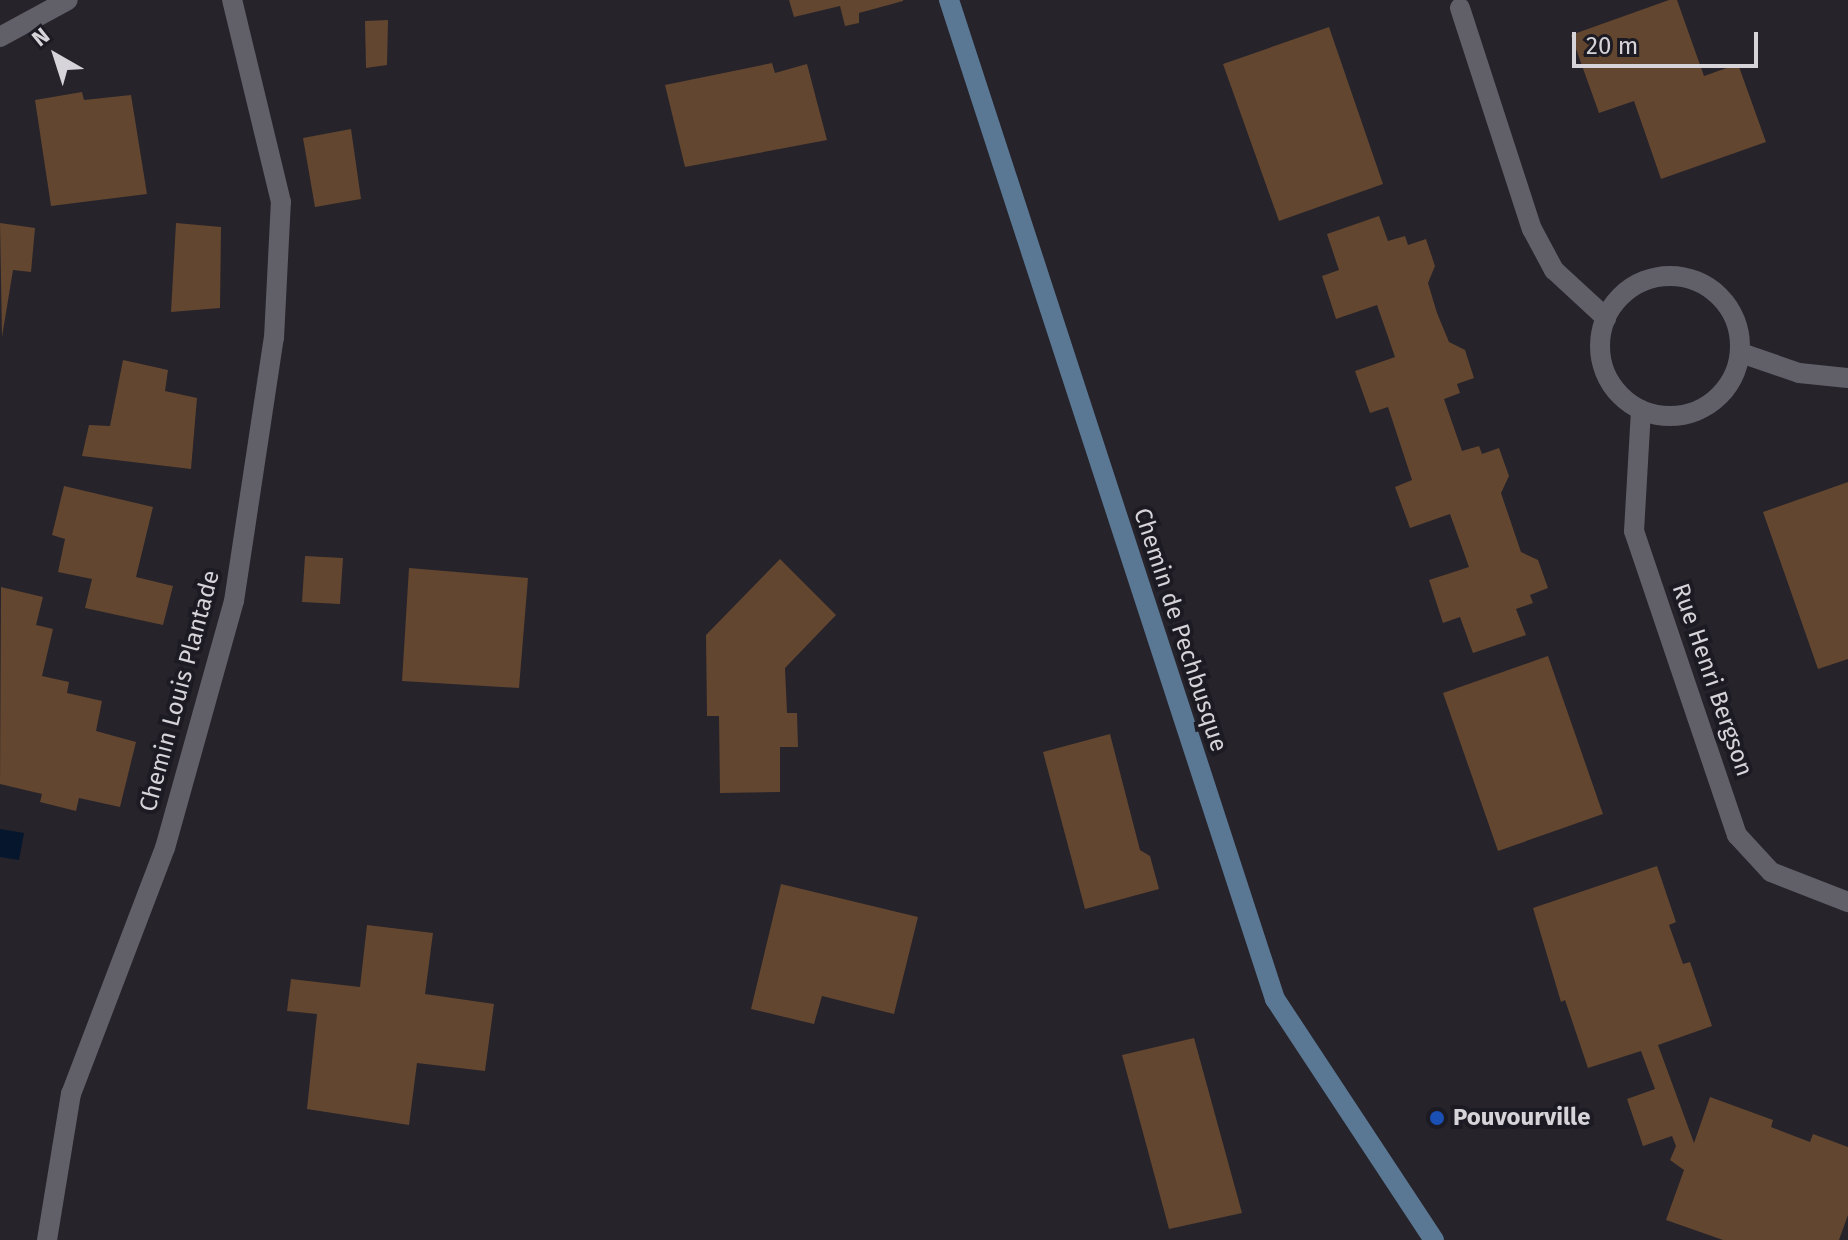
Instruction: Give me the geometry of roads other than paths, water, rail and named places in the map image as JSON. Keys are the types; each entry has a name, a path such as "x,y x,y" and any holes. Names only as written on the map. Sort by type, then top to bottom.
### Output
{"street":[{"path":"0,37 68,0"},
{"name":"Chemin Louis Plantade","path":"47,1240 71,1094 165,848 234,601 274,338 281,202 232,0"},
{"name":"Chemin de Pechbusque","path":"949,0 1275,999 1434,1240"},
{"path":"1460,8 1532,229 1554,270 1606,318"},
{"path":"1655,277 1699,281 1731,310 1741,353 1735,375 1705,407 1684,414 1641,410 1609,381 1602,361 1606,318 1617,299 1655,277"},
{"path":"1741,353 1799,373 1848,378"},
{"name":"Rue Henri Bergson","path":"1641,410 1634,531 1737,835 1771,872 1848,902"}],"water":[{"path":"0,829 24,833 19,860 0,857"}],"place":[{"name":"Pouvourville","path":"1437,1118"}]}
